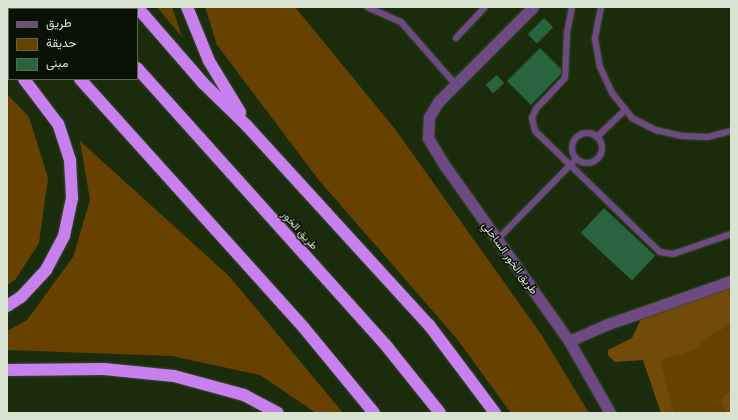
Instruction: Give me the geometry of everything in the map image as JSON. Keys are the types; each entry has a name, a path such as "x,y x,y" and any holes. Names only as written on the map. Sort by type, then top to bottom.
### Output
{"highway":[{"path":"188,7 209,61 247,126"},
{"path":"138,8 203,83 247,126 429,325 495,413"},
{"name":"طريق الخور","path":"138,69 388,348 440,413"},
{"path":"7,306 21,296 46,270 64,236 72,198 70,160 58,124 25,80"},
{"path":"81,80 304,328 374,413"},
{"path":"7,370 104,369 174,376 244,396 278,413"}],"street":[{"name":"طريق الخور الساحلي","path":"533,7 438,102 429,117 428,138 497,240 569,341 610,413"},
{"path":"569,341 608,324 731,281"}],"lane":[{"path":"366,7 401,22 456,85"},
{"path":"456,38 485,7"},
{"path":"572,7 566,39 565,78 536,109 532,118 535,131 660,252 673,254 731,234"},
{"path":"602,7 595,39 597,53 606,81 625,110 644,125 674,135 708,137 731,131"},
{"path":"597,137 625,110"},
{"path":"587,133 597,137 602,151 597,160 588,163 576,159 572,146 578,137 587,133"},
{"path":"497,240 576,159"}],"green space":[{"path":"157,7 172,7 182,37"},
{"path":"205,7 295,7 395,129 541,334 589,413 511,413 457,339 318,179 217,45"},
{"path":"7,94 29,117 48,178 39,243 15,280 7,285"},
{"path":"80,141 229,276 343,413 316,413 260,375 172,356 7,350 7,331 27,320 73,257 90,200"},
{"path":"731,310 731,413 661,413 643,360"}],"shaded area":[{"path":"731,287 731,324 708,337 694,350 660,360 674,413 661,413 643,360 615,362 608,355 608,350 632,338 641,319"},
{"path":"731,392 731,413 727,413 721,402 724,395"}],"building":[{"path":"544,18 553,27 537,43 528,34"},
{"path":"540,48 561,69 561,74 531,105 507,81"},
{"path":"497,75 504,83 493,93 486,85"},
{"path":"604,208 655,256 632,281 581,233"}]}
